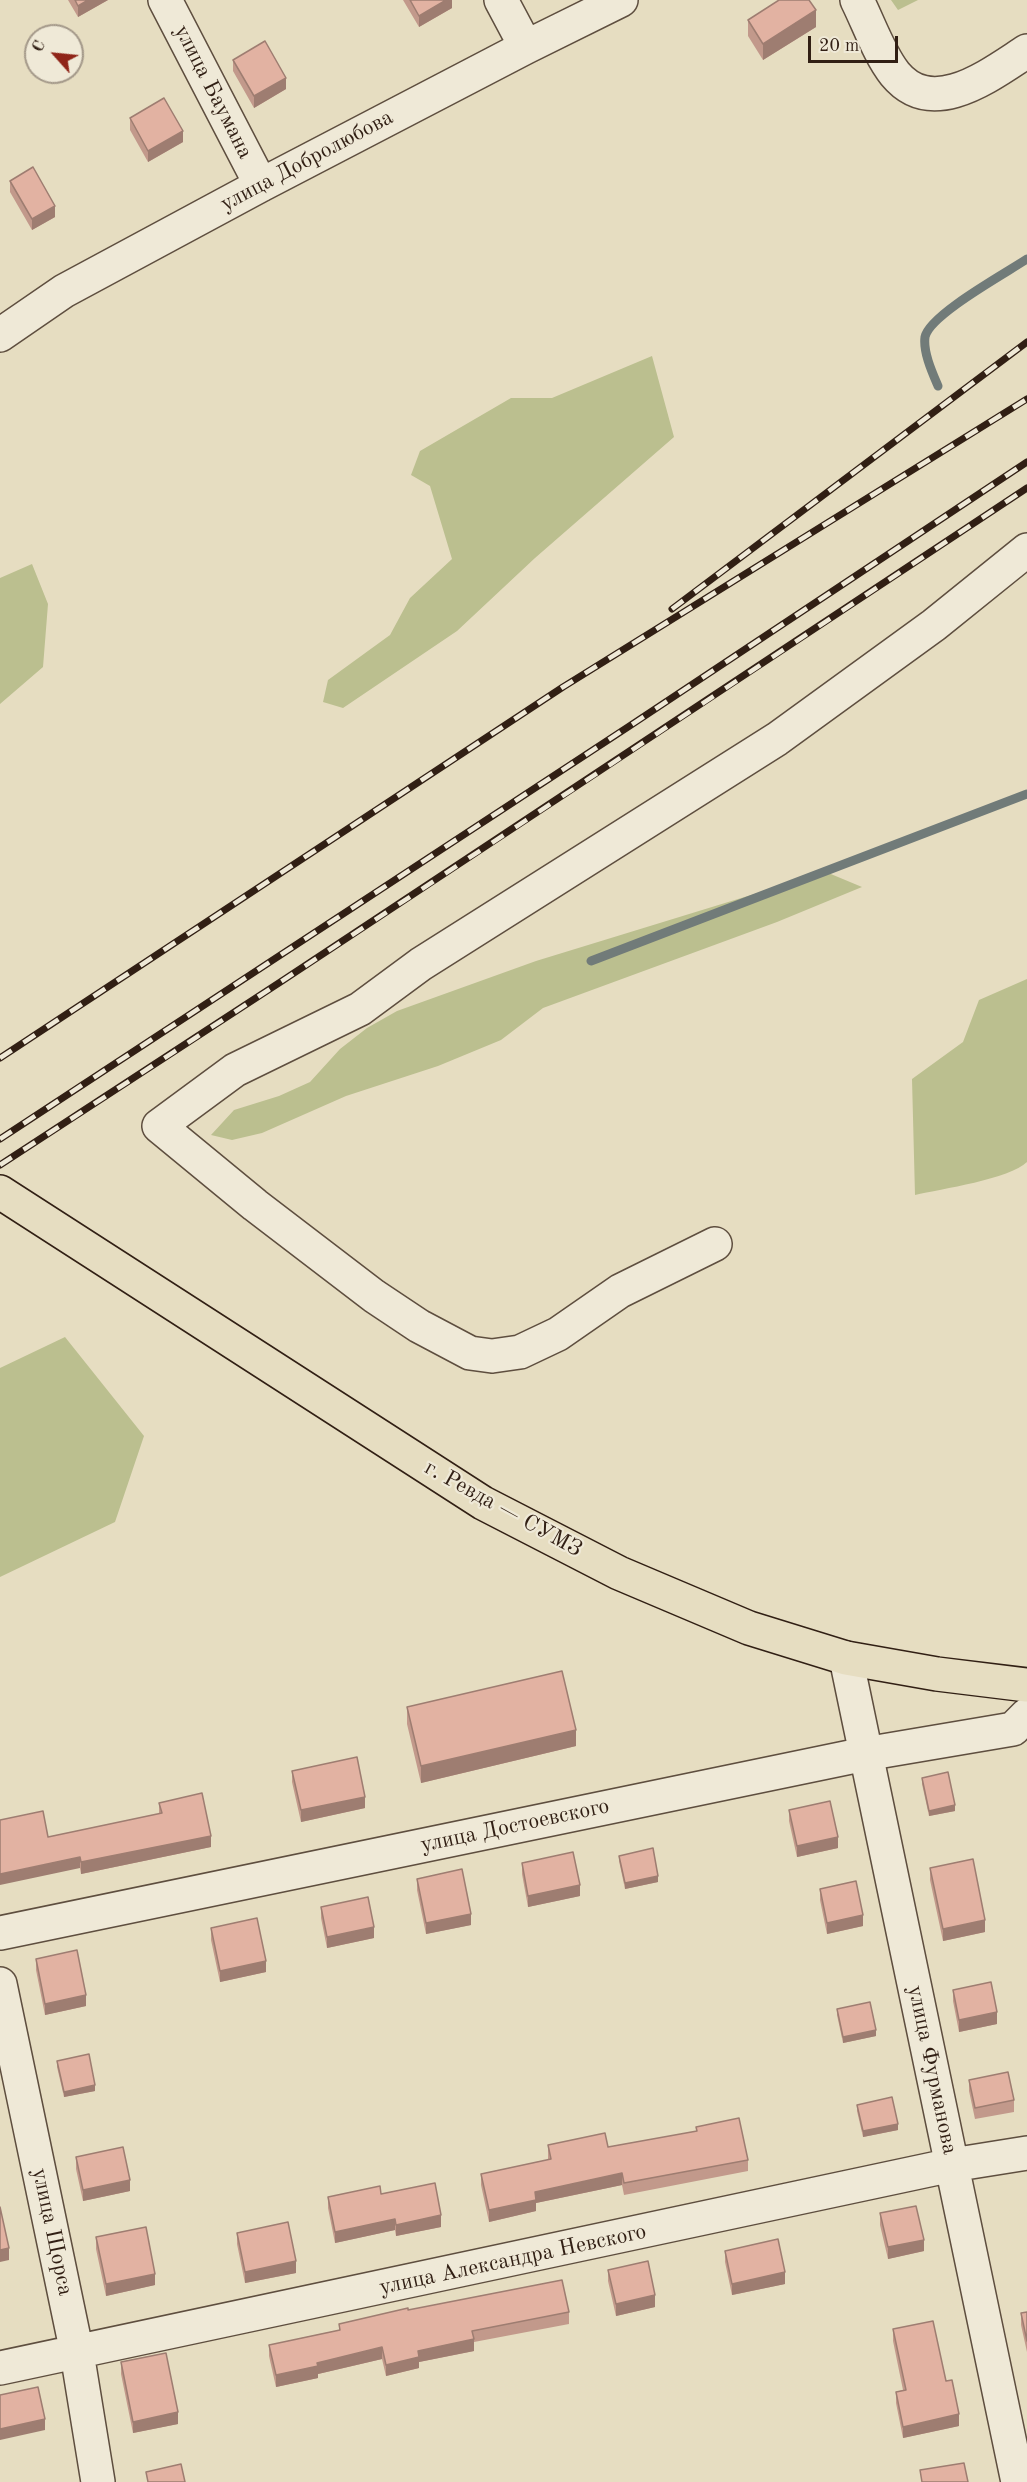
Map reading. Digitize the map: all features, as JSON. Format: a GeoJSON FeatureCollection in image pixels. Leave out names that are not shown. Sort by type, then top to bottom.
{"type":"FeatureCollection","features":[{"type":"Feature","properties":{"kind":"main road","name":"г. Ревда — СУМЗ"},"geometry":{"type":"LineString","coordinates":[[0,1192],[483,1503],[619,1573],[749,1628],[846,1658],[937,1674],[1027,1685]]}},
{"type":"Feature","properties":{"kind":"street","name":"улица Баумана"},"geometry":{"type":"LineString","coordinates":[[165,0],[261,185]]}},
{"type":"Feature","properties":{"kind":"street"},"geometry":{"type":"LineString","coordinates":[[501,0],[526,47]]}},
{"type":"Feature","properties":{"kind":"street","name":"улица Добролюбова"},"geometry":{"type":"LineString","coordinates":[[0,334],[64,291],[261,185],[621,0]]}},
{"type":"Feature","properties":{"kind":"street"},"geometry":{"type":"LineString","coordinates":[[857,0],[894,73],[904,84],[916,90],[941,94],[962,90],[1027,51]]}},
{"type":"Feature","properties":{"kind":"street"},"geometry":{"type":"LineString","coordinates":[[716,1244],[620,1291],[558,1334],[520,1352],[492,1356],[470,1353],[419,1326],[374,1296],[255,1205],[159,1126],[235,1070],[360,1009],[420,964],[777,739],[934,626],[1027,550]]}},
{"type":"Feature","properties":{"kind":"street","name":"улица Фурманова"},"geometry":{"type":"LineString","coordinates":[[846,1658],[1018,2482]]}},
{"type":"Feature","properties":{"kind":"street","name":"улица Достоевского"},"geometry":{"type":"LineString","coordinates":[[0,1933],[865,1754],[1013,1729],[1027,1715]]}},
{"type":"Feature","properties":{"kind":"street","name":"улица Щорса"},"geometry":{"type":"LineString","coordinates":[[0,1984],[77,2353],[98,2482]]}},
{"type":"Feature","properties":{"kind":"street","name":"улица Александра Невского"},"geometry":{"type":"LineString","coordinates":[[0,2368],[952,2166],[1027,2153]]}},
{"type":"Feature","properties":{"kind":"green space"},"geometry":{"type":"Polygon","coordinates":[[[891,0],[918,0],[898,10],[891,0]]]}},
{"type":"Feature","properties":{"kind":"green space"},"geometry":{"type":"Polygon","coordinates":[[[652,356],[674,437],[535,558],[457,631],[343,708],[323,702],[328,680],[390,635],[410,598],[452,559],[430,486],[411,475],[420,451],[511,398],[552,398],[652,356]]]}},
{"type":"Feature","properties":{"kind":"green space"},"geometry":{"type":"Polygon","coordinates":[[[32,564],[48,604],[43,667],[0,704],[0,578],[32,564]]]}},
{"type":"Feature","properties":{"kind":"green space"},"geometry":{"type":"Polygon","coordinates":[[[826,872],[862,887],[777,922],[543,1008],[501,1040],[438,1066],[346,1096],[262,1133],[232,1140],[211,1135],[234,1110],[279,1096],[310,1082],[340,1049],[367,1028],[397,1011],[536,961],[826,872]]]}},
{"type":"Feature","properties":{"kind":"green space"},"geometry":{"type":"Polygon","coordinates":[[[1027,979],[1027,1162],[1018,1168],[991,1178],[915,1195],[912,1079],[963,1042],[979,1000],[1027,979]]]}},
{"type":"Feature","properties":{"kind":"green space"},"geometry":{"type":"Polygon","coordinates":[[[65,1337],[144,1436],[115,1522],[0,1577],[0,1368],[65,1337]]]}},
{"type":"Feature","properties":{"kind":"building"},"geometry":{"type":"Polygon","coordinates":[[[75,0],[88,0],[78,6],[75,0]]]}},
{"type":"Feature","properties":{"kind":"building"},"geometry":{"type":"Polygon","coordinates":[[[410,0],[446,0],[419,16],[410,0]]]}},
{"type":"Feature","properties":{"kind":"building"},"geometry":{"type":"Polygon","coordinates":[[[779,0],[809,0],[816,10],[763,44],[748,20],[779,0]]]}},
{"type":"Feature","properties":{"kind":"building"},"geometry":{"type":"Polygon","coordinates":[[[265,41],[286,78],[254,96],[233,60],[265,41]]]}},
{"type":"Feature","properties":{"kind":"building"},"geometry":{"type":"Polygon","coordinates":[[[164,98],[183,131],[148,151],[130,118],[164,98]]]}},
{"type":"Feature","properties":{"kind":"building"},"geometry":{"type":"Polygon","coordinates":[[[33,167],[55,206],[32,219],[10,181],[33,167]]]}},
{"type":"Feature","properties":{"kind":"building"},"geometry":{"type":"Polygon","coordinates":[[[562,1671],[576,1730],[421,1766],[407,1707],[562,1671]]]}},
{"type":"Feature","properties":{"kind":"building"},"geometry":{"type":"Polygon","coordinates":[[[357,1757],[365,1797],[301,1810],[292,1771],[357,1757]]]}},
{"type":"Feature","properties":{"kind":"building"},"geometry":{"type":"Polygon","coordinates":[[[948,1772],[955,1805],[929,1811],[922,1778],[948,1772]]]}},
{"type":"Feature","properties":{"kind":"building"},"geometry":{"type":"Polygon","coordinates":[[[202,1793],[211,1836],[81,1862],[80,1857],[0,1874],[0,1820],[43,1811],[48,1837],[162,1813],[159,1803],[202,1793]]]}},
{"type":"Feature","properties":{"kind":"building"},"geometry":{"type":"Polygon","coordinates":[[[830,1801],[838,1837],[797,1846],[789,1810],[830,1801]]]}},
{"type":"Feature","properties":{"kind":"building"},"geometry":{"type":"Polygon","coordinates":[[[653,1848],[658,1876],[625,1883],[619,1856],[653,1848]]]}},
{"type":"Feature","properties":{"kind":"building"},"geometry":{"type":"Polygon","coordinates":[[[573,1852],[580,1885],[528,1896],[522,1863],[573,1852]]]}},
{"type":"Feature","properties":{"kind":"building"},"geometry":{"type":"Polygon","coordinates":[[[973,1859],[985,1920],[943,1929],[930,1868],[973,1859]]]}},
{"type":"Feature","properties":{"kind":"building"},"geometry":{"type":"Polygon","coordinates":[[[462,1869],[471,1914],[426,1923],[417,1879],[462,1869]]]}},
{"type":"Feature","properties":{"kind":"building"},"geometry":{"type":"Polygon","coordinates":[[[856,1881],[863,1915],[827,1923],[820,1889],[856,1881]]]}},
{"type":"Feature","properties":{"kind":"building"},"geometry":{"type":"Polygon","coordinates":[[[368,1897],[374,1927],[327,1937],[321,1907],[368,1897]]]}},
{"type":"Feature","properties":{"kind":"building"},"geometry":{"type":"Polygon","coordinates":[[[257,1918],[266,1961],[220,1971],[211,1928],[257,1918]]]}},
{"type":"Feature","properties":{"kind":"building"},"geometry":{"type":"Polygon","coordinates":[[[77,1950],[86,1995],[45,2004],[36,1959],[77,1950]]]}},
{"type":"Feature","properties":{"kind":"building"},"geometry":{"type":"Polygon","coordinates":[[[991,1982],[997,2012],[959,2020],[953,1990],[991,1982]]]}},
{"type":"Feature","properties":{"kind":"building"},"geometry":{"type":"Polygon","coordinates":[[[870,2002],[876,2030],[843,2037],[837,2009],[870,2002]]]}},
{"type":"Feature","properties":{"kind":"building"},"geometry":{"type":"Polygon","coordinates":[[[89,2054],[95,2085],[64,2092],[57,2061],[89,2054]]]}},
{"type":"Feature","properties":{"kind":"building"},"geometry":{"type":"Polygon","coordinates":[[[1008,2072],[1014,2100],[975,2108],[969,2080],[1008,2072]]]}},
{"type":"Feature","properties":{"kind":"building"},"geometry":{"type":"Polygon","coordinates":[[[892,2097],[898,2124],[863,2131],[857,2105],[892,2097]]]}},
{"type":"Feature","properties":{"kind":"building"},"geometry":{"type":"Polygon","coordinates":[[[739,2118],[748,2160],[624,2183],[622,2173],[535,2192],[536,2200],[489,2210],[481,2174],[551,2159],[548,2145],[605,2133],[608,2147],[697,2131],[696,2127],[739,2118]]]}},
{"type":"Feature","properties":{"kind":"building"},"geometry":{"type":"Polygon","coordinates":[[[123,2147],[130,2180],[83,2190],[76,2157],[123,2147]]]}},
{"type":"Feature","properties":{"kind":"building"},"geometry":{"type":"Polygon","coordinates":[[[435,2183],[441,2215],[396,2225],[395,2219],[335,2232],[328,2197],[380,2186],[381,2194],[435,2183]]]}},
{"type":"Feature","properties":{"kind":"building"},"geometry":{"type":"Polygon","coordinates":[[[916,2206],[924,2240],[888,2247],[880,2213],[916,2206]]]}},
{"type":"Feature","properties":{"kind":"building"},"geometry":{"type":"Polygon","coordinates":[[[0,2207],[9,2248],[0,2250],[0,2207]]]}},
{"type":"Feature","properties":{"kind":"building"},"geometry":{"type":"Polygon","coordinates":[[[288,2222],[296,2261],[245,2272],[237,2233],[288,2222]]]}},
{"type":"Feature","properties":{"kind":"building"},"geometry":{"type":"Polygon","coordinates":[[[146,2227],[155,2274],[106,2284],[96,2237],[146,2227]]]}},
{"type":"Feature","properties":{"kind":"building"},"geometry":{"type":"Polygon","coordinates":[[[778,2239],[785,2272],[732,2284],[725,2251],[778,2239]]]}},
{"type":"Feature","properties":{"kind":"building"},"geometry":{"type":"Polygon","coordinates":[[[648,2261],[655,2295],[616,2304],[608,2270],[648,2261]]]}},
{"type":"Feature","properties":{"kind":"building"},"geometry":{"type":"Polygon","coordinates":[[[562,2280],[569,2312],[472,2331],[474,2339],[418,2351],[419,2357],[386,2365],[382,2347],[317,2363],[318,2366],[276,2375],[269,2345],[340,2330],[339,2324],[408,2308],[408,2310],[562,2280]]]}},
{"type":"Feature","properties":{"kind":"building"},"geometry":{"type":"Polygon","coordinates":[[[1027,2312],[1027,2341],[1021,2313],[1027,2312]]]}},
{"type":"Feature","properties":{"kind":"building"},"geometry":{"type":"Polygon","coordinates":[[[933,2321],[946,2381],[952,2380],[959,2414],[903,2427],[896,2392],[906,2390],[893,2329],[933,2321]]]}},
{"type":"Feature","properties":{"kind":"building"},"geometry":{"type":"Polygon","coordinates":[[[166,2353],[178,2412],[133,2422],[121,2362],[166,2353]]]}},
{"type":"Feature","properties":{"kind":"building"},"geometry":{"type":"Polygon","coordinates":[[[38,2387],[45,2419],[0,2429],[0,2395],[38,2387]]]}},
{"type":"Feature","properties":{"kind":"building"},"geometry":{"type":"Polygon","coordinates":[[[964,2463],[968,2482],[922,2482],[920,2470],[964,2463]]]}},
{"type":"Feature","properties":{"kind":"building"},"geometry":{"type":"Polygon","coordinates":[[[181,2464],[185,2482],[148,2482],[146,2472],[181,2464]]]}},
{"type":"Feature","properties":{"kind":"waterway"},"geometry":{"type":"LineString","coordinates":[[938,386],[925,349],[925,337],[930,328],[953,306],[1027,259]]}},
{"type":"Feature","properties":{"kind":"waterway"},"geometry":{"type":"LineString","coordinates":[[591,961],[1027,794]]}},
{"type":"Feature","properties":{"kind":"railway"},"geometry":{"type":"LineString","coordinates":[[672,609],[1027,342]]}},
{"type":"Feature","properties":{"kind":"railway"},"geometry":{"type":"LineString","coordinates":[[0,1058],[563,687],[1027,399]]}},
{"type":"Feature","properties":{"kind":"railway"},"geometry":{"type":"LineString","coordinates":[[0,1139],[1027,462]]}},
{"type":"Feature","properties":{"kind":"railway"},"geometry":{"type":"LineString","coordinates":[[0,1165],[386,913],[1027,488]]}}]}
